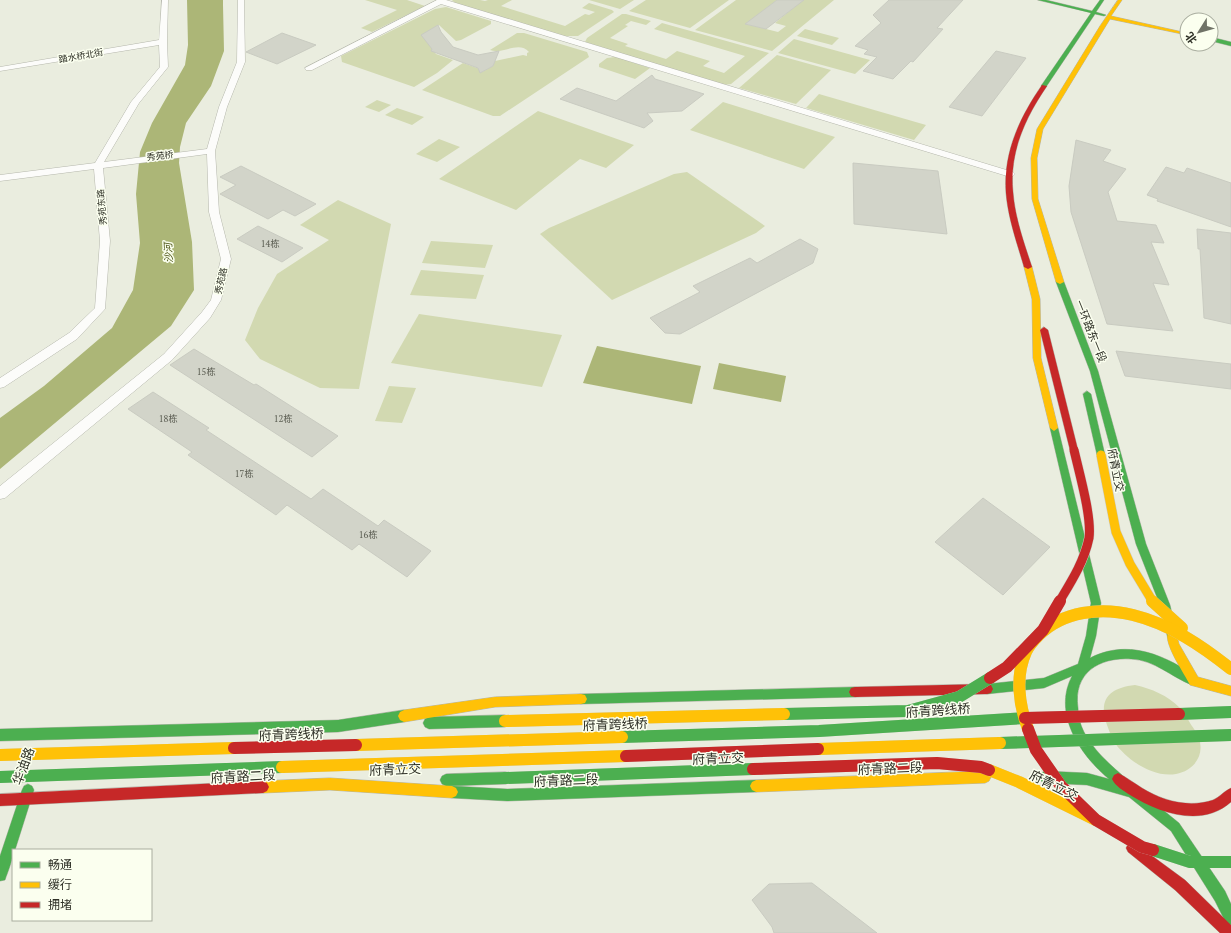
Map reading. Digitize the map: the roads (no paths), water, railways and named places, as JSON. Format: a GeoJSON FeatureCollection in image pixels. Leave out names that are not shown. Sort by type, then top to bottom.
{"type":"FeatureCollection","features":[{"type":"Feature","properties":{"kind":"main road"},"geometry":{"type":"LineString","coordinates":[[1040,0],[1095,10]]}},
{"type":"Feature","properties":{"kind":"main road"},"geometry":{"type":"LineString","coordinates":[[1057,0],[1179,32]]}},
{"type":"Feature","properties":{"kind":"main road"},"geometry":{"type":"LineString","coordinates":[[0,735],[908,711],[959,698],[1007,667],[1043,630],[1080,567],[1090,537],[1087,509],[1074,450],[1011,204],[1010,174],[1013,150],[1027,111],[1102,0]]}},
{"type":"Feature","properties":{"kind":"main road","name":"一环路东一段"},"geometry":{"type":"LineString","coordinates":[[1120,0],[1097,34],[1040,129],[1034,158],[1035,199],[1063,293],[1094,371],[1141,544],[1165,605],[1174,645],[1194,681]]}},
{"type":"Feature","properties":{"kind":"main road"},"geometry":{"type":"LineString","coordinates":[[1110,15],[1179,28]]}},
{"type":"Feature","properties":{"kind":"main road"},"geometry":{"type":"LineString","coordinates":[[1082,30],[1097,34]]}},
{"type":"Feature","properties":{"kind":"main road"},"geometry":{"type":"LineString","coordinates":[[1219,38],[1231,40]]}},
{"type":"Feature","properties":{"kind":"main road"},"geometry":{"type":"LineString","coordinates":[[1219,41],[1231,44]]}},
{"type":"Feature","properties":{"kind":"main road"},"geometry":{"type":"LineString","coordinates":[[1063,293],[1078,355]]}},
{"type":"Feature","properties":{"kind":"main road"},"geometry":{"type":"LineString","coordinates":[[1036,299],[1036,358],[1096,603],[1091,636],[1082,667],[1073,683],[1070,703],[1076,726],[1088,750],[1108,773],[1175,827],[1220,896],[1231,918]]}},
{"type":"Feature","properties":{"kind":"main road","name":"府青立交"},"geometry":{"type":"LineString","coordinates":[[1085,386],[1101,455],[1116,532],[1130,564],[1152,601],[1231,669]]}},
{"type":"Feature","properties":{"kind":"main road","name":"府青立交"},"geometry":{"type":"LineString","coordinates":[[1230,933],[1180,885],[1096,820],[1062,786],[1036,750],[1022,713],[1018,680],[1026,651],[1043,630],[1067,616],[1097,611],[1132,615],[1168,627],[1231,661]]}},
{"type":"Feature","properties":{"kind":"main road"},"geometry":{"type":"LineString","coordinates":[[338,726],[495,702],[665,696],[999,689],[1044,683],[1082,667],[1098,657],[1120,653],[1144,656],[1170,666],[1194,681],[1213,699],[1231,724]]}},
{"type":"Feature","properties":{"kind":"main road"},"geometry":{"type":"LineString","coordinates":[[1194,681],[1231,690]]}},
{"type":"Feature","properties":{"kind":"main road","name":"府青跨线桥"},"geometry":{"type":"LineString","coordinates":[[0,755],[811,732],[1003,719],[1231,712]]}},
{"type":"Feature","properties":{"kind":"main road","name":"华油路"},"geometry":{"type":"LineString","coordinates":[[0,875],[48,734]]}},
{"type":"Feature","properties":{"kind":"main road"},"geometry":{"type":"LineString","coordinates":[[0,778],[1231,735]]}},
{"type":"Feature","properties":{"kind":"main road","name":"府青立交"},"geometry":{"type":"LineString","coordinates":[[437,780],[937,763],[981,767],[1019,782],[1096,820],[1142,848],[1190,862],[1231,862]]}},
{"type":"Feature","properties":{"kind":"main road","name":"府青路二段"},"geometry":{"type":"LineString","coordinates":[[0,800],[330,784],[507,795],[1033,776],[1087,779],[1132,792]]}},
{"type":"Feature","properties":{"kind":"main road","name":"府青立交"},"geometry":{"type":"LineString","coordinates":[[330,784],[422,781]]}},
{"type":"Feature","properties":{"kind":"main road"},"geometry":{"type":"LineString","coordinates":[[1132,792],[1161,805],[1190,810],[1214,806],[1231,794]]}},
{"type":"Feature","properties":{"kind":"street"},"geometry":{"type":"LineString","coordinates":[[98,165],[135,102],[164,67],[163,42],[165,0]]}},
{"type":"Feature","properties":{"kind":"street","name":"秀苑路"},"geometry":{"type":"LineString","coordinates":[[0,494],[168,357],[206,316],[216,300],[226,259],[214,212],[210,151],[223,106],[241,62],[241,0]]}},
{"type":"Feature","properties":{"kind":"street"},"geometry":{"type":"LineString","coordinates":[[309,68],[442,1],[1010,174]]}},
{"type":"Feature","properties":{"kind":"street","name":"踏水桥北街"},"geometry":{"type":"LineString","coordinates":[[0,70],[163,42]]}},
{"type":"Feature","properties":{"kind":"street","name":"秀苑桥"},"geometry":{"type":"LineString","coordinates":[[0,178],[42,174],[133,160],[210,151]]}},
{"type":"Feature","properties":{"kind":"street","name":"秀苑东路"},"geometry":{"type":"LineString","coordinates":[[0,384],[73,336],[100,309],[105,241],[98,165]]}},
{"type":"Feature","properties":{"kind":"water","name":"沙河"},"geometry":{"type":"Polygon","coordinates":[[[187,0],[223,0],[224,51],[211,86],[186,123],[180,147],[179,163],[192,242],[194,290],[171,326],[0,469],[0,418],[44,386],[112,328],[133,290],[140,243],[136,194],[140,152],[152,123],[185,65],[188,45],[187,0]]]}},
{"type":"Feature","properties":{"kind":"water"},"geometry":{"type":"Polygon","coordinates":[[[597,346],[701,366],[692,404],[583,383],[597,346]]]}},
{"type":"Feature","properties":{"kind":"water"},"geometry":{"type":"Polygon","coordinates":[[[719,363],[786,376],[781,402],[713,389],[719,363]]]}}]}
